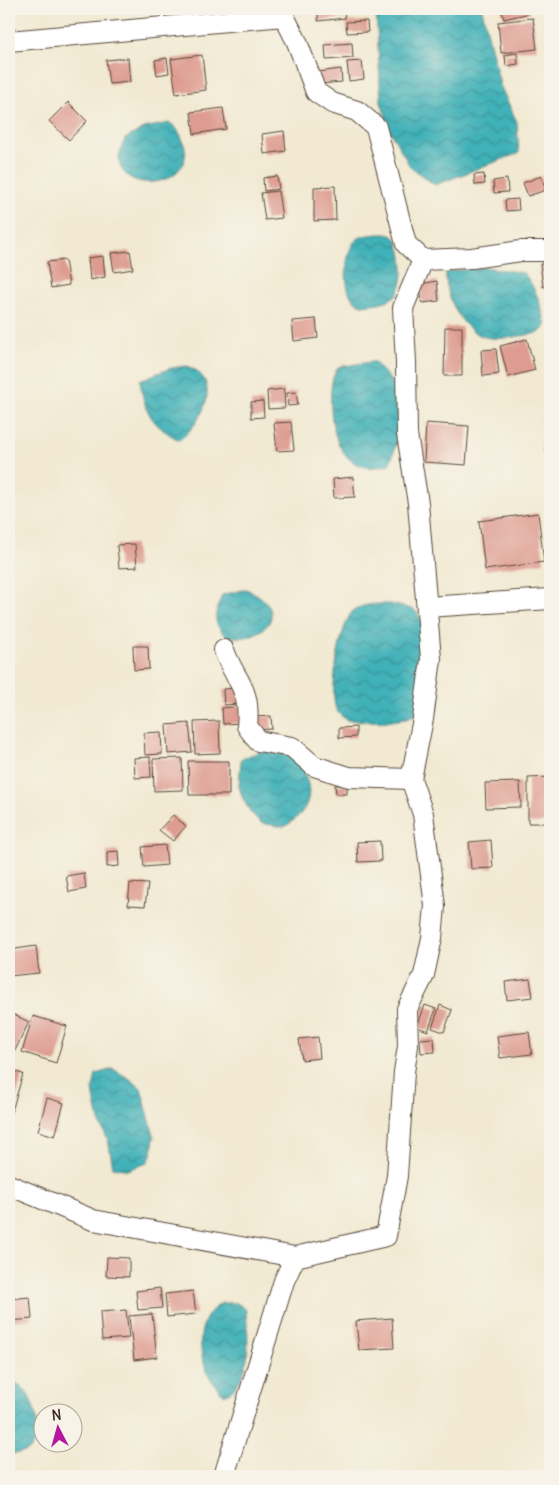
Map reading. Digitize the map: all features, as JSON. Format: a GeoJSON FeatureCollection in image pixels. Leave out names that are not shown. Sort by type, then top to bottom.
{"type":"FeatureCollection","features":[{"type":"Feature","properties":{"kind":"street"},"geometry":{"type":"LineString","coordinates":[[9,41],[280,12],[297,42],[316,92],[332,103],[357,112],[376,127],[406,244],[423,260],[472,258],[522,251],[550,250]]}},
{"type":"Feature","properties":{"kind":"street"},"geometry":{"type":"LineString","coordinates":[[9,1185],[92,1220],[295,1257],[386,1236],[397,1176],[404,1072],[408,1046],[407,1009],[424,975],[432,938],[435,906],[423,814],[411,778],[424,719],[431,659],[418,503],[407,434],[403,308],[423,260]]}},
{"type":"Feature","properties":{"kind":"street"},"geometry":{"type":"LineString","coordinates":[[427,608],[550,599]]}},
{"type":"Feature","properties":{"kind":"street"},"geometry":{"type":"LineString","coordinates":[[224,650],[243,686],[249,708],[247,726],[258,740],[292,747],[314,766],[349,777],[411,778]]}},
{"type":"Feature","properties":{"kind":"street"},"geometry":{"type":"LineString","coordinates":[[224,1476],[284,1281],[295,1257]]}},
{"type":"Feature","properties":{"kind":"water"},"geometry":{"type":"Polygon","coordinates":[[[376,9],[482,9],[500,85],[517,122],[519,153],[435,185],[411,168],[391,133],[381,102],[376,9]]]}},
{"type":"Feature","properties":{"kind":"water"},"geometry":{"type":"Polygon","coordinates":[[[170,123],[178,131],[183,141],[185,156],[180,168],[171,177],[158,181],[145,182],[132,179],[123,171],[119,158],[125,139],[144,128],[170,123]]]}},
{"type":"Feature","properties":{"kind":"water"},"geometry":{"type":"Polygon","coordinates":[[[378,234],[388,234],[396,239],[399,244],[403,276],[399,291],[395,296],[379,303],[361,305],[349,293],[346,278],[347,261],[352,246],[357,239],[378,234]]]}},
{"type":"Feature","properties":{"kind":"water"},"geometry":{"type":"Polygon","coordinates":[[[484,267],[524,273],[535,292],[546,326],[539,333],[504,338],[485,337],[476,333],[462,320],[451,301],[446,281],[446,272],[484,267]]]}},
{"type":"Feature","properties":{"kind":"water"},"geometry":{"type":"Polygon","coordinates":[[[375,362],[393,384],[396,391],[398,408],[396,439],[392,458],[389,464],[375,467],[363,466],[353,462],[345,455],[335,434],[331,404],[332,382],[338,367],[375,362]]]}},
{"type":"Feature","properties":{"kind":"water"},"geometry":{"type":"Polygon","coordinates":[[[187,366],[199,373],[205,382],[207,391],[203,410],[198,419],[186,435],[179,440],[162,429],[150,416],[140,380],[171,368],[187,366]]]}},
{"type":"Feature","properties":{"kind":"water"},"geometry":{"type":"Polygon","coordinates":[[[246,589],[264,600],[271,614],[270,621],[258,633],[246,637],[226,636],[216,621],[216,612],[222,595],[246,589]]]}},
{"type":"Feature","properties":{"kind":"water"},"geometry":{"type":"Polygon","coordinates":[[[371,604],[391,604],[414,610],[420,617],[423,628],[423,658],[416,714],[391,721],[347,720],[336,709],[334,689],[337,658],[348,618],[357,608],[371,604]]]}},
{"type":"Feature","properties":{"kind":"water"},"geometry":{"type":"Polygon","coordinates":[[[261,751],[295,756],[306,777],[309,795],[307,804],[294,820],[284,827],[261,823],[251,813],[242,797],[239,786],[241,759],[261,751]]]}},
{"type":"Feature","properties":{"kind":"water"},"geometry":{"type":"Polygon","coordinates":[[[113,1069],[141,1088],[154,1136],[152,1153],[147,1163],[128,1170],[113,1167],[108,1140],[99,1121],[94,1097],[93,1088],[96,1074],[113,1069]]]}},
{"type":"Feature","properties":{"kind":"water"},"geometry":{"type":"Polygon","coordinates":[[[222,1303],[237,1303],[246,1310],[248,1333],[247,1357],[241,1379],[225,1395],[209,1375],[201,1348],[204,1322],[211,1311],[222,1303]]]}},
{"type":"Feature","properties":{"kind":"water"},"geometry":{"type":"Polygon","coordinates":[[[9,1381],[25,1390],[32,1404],[32,1446],[29,1450],[21,1453],[9,1454],[9,1381]]]}},
{"type":"Feature","properties":{"kind":"building"},"geometry":{"type":"Polygon","coordinates":[[[318,9],[344,9],[345,18],[318,21],[318,9]]]}},
{"type":"Feature","properties":{"kind":"building"},"geometry":{"type":"Polygon","coordinates":[[[501,9],[529,9],[530,13],[504,19],[501,9]]]}},
{"type":"Feature","properties":{"kind":"building"},"geometry":{"type":"Polygon","coordinates":[[[533,18],[537,49],[501,53],[498,22],[533,18]]]}},
{"type":"Feature","properties":{"kind":"building"},"geometry":{"type":"Polygon","coordinates":[[[367,21],[368,32],[347,33],[346,22],[367,21]]]}},
{"type":"Feature","properties":{"kind":"building"},"geometry":{"type":"Polygon","coordinates":[[[352,43],[353,58],[326,60],[325,45],[352,43]]]}},
{"type":"Feature","properties":{"kind":"building"},"geometry":{"type":"Polygon","coordinates":[[[517,53],[518,64],[506,66],[505,55],[517,53]]]}},
{"type":"Feature","properties":{"kind":"building"},"geometry":{"type":"Polygon","coordinates":[[[202,55],[206,90],[176,94],[171,59],[202,55]]]}},
{"type":"Feature","properties":{"kind":"building"},"geometry":{"type":"Polygon","coordinates":[[[128,58],[130,82],[109,84],[106,60],[128,58]]]}},
{"type":"Feature","properties":{"kind":"building"},"geometry":{"type":"Polygon","coordinates":[[[167,58],[169,73],[157,75],[155,60],[167,58]]]}},
{"type":"Feature","properties":{"kind":"building"},"geometry":{"type":"Polygon","coordinates":[[[362,61],[364,79],[349,81],[347,62],[362,61]]]}},
{"type":"Feature","properties":{"kind":"building"},"geometry":{"type":"Polygon","coordinates":[[[341,69],[342,82],[319,84],[318,72],[341,69]]]}},
{"type":"Feature","properties":{"kind":"building"},"geometry":{"type":"Polygon","coordinates":[[[68,102],[87,121],[69,140],[49,121],[68,102]]]}},
{"type":"Feature","properties":{"kind":"building"},"geometry":{"type":"Polygon","coordinates":[[[223,108],[226,129],[194,134],[191,112],[223,108]]]}},
{"type":"Feature","properties":{"kind":"building"},"geometry":{"type":"Polygon","coordinates":[[[284,131],[286,151],[264,154],[262,134],[284,131]]]}},
{"type":"Feature","properties":{"kind":"building"},"geometry":{"type":"Polygon","coordinates":[[[484,174],[485,184],[475,185],[474,175],[484,174]]]}},
{"type":"Feature","properties":{"kind":"building"},"geometry":{"type":"Polygon","coordinates":[[[277,176],[279,189],[264,191],[263,178],[277,176]]]}},
{"type":"Feature","properties":{"kind":"building"},"geometry":{"type":"Polygon","coordinates":[[[541,176],[546,190],[528,196],[523,183],[541,176]]]}},
{"type":"Feature","properties":{"kind":"building"},"geometry":{"type":"Polygon","coordinates":[[[507,179],[508,192],[494,193],[493,181],[507,179]]]}},
{"type":"Feature","properties":{"kind":"building"},"geometry":{"type":"Polygon","coordinates":[[[335,186],[336,220],[314,221],[314,187],[335,186]]]}},
{"type":"Feature","properties":{"kind":"building"},"geometry":{"type":"Polygon","coordinates":[[[278,191],[282,218],[265,220],[261,193],[278,191]]]}},
{"type":"Feature","properties":{"kind":"building"},"geometry":{"type":"Polygon","coordinates":[[[518,199],[519,210],[506,211],[505,200],[518,199]]]}},
{"type":"Feature","properties":{"kind":"building"},"geometry":{"type":"Polygon","coordinates":[[[130,251],[133,269],[114,272],[111,253],[130,251]]]}},
{"type":"Feature","properties":{"kind":"building"},"geometry":{"type":"Polygon","coordinates":[[[103,256],[105,277],[90,280],[88,258],[103,256]]]}},
{"type":"Feature","properties":{"kind":"building"},"geometry":{"type":"Polygon","coordinates":[[[65,260],[69,285],[51,288],[47,262],[65,260]]]}},
{"type":"Feature","properties":{"kind":"building"},"geometry":{"type":"Polygon","coordinates":[[[550,263],[550,286],[543,287],[540,264],[550,263]]]}},
{"type":"Feature","properties":{"kind":"building"},"geometry":{"type":"Polygon","coordinates":[[[437,281],[439,301],[422,303],[420,284],[437,281]]]}},
{"type":"Feature","properties":{"kind":"building"},"geometry":{"type":"Polygon","coordinates":[[[316,319],[318,338],[294,341],[292,321],[316,319]]]}},
{"type":"Feature","properties":{"kind":"building"},"geometry":{"type":"Polygon","coordinates":[[[445,327],[462,327],[462,376],[444,376],[445,327]]]}},
{"type":"Feature","properties":{"kind":"building"},"geometry":{"type":"Polygon","coordinates":[[[527,339],[535,370],[508,377],[500,346],[527,339]]]}},
{"type":"Feature","properties":{"kind":"building"},"geometry":{"type":"Polygon","coordinates":[[[496,349],[499,374],[483,376],[481,350],[496,349]]]}},
{"type":"Feature","properties":{"kind":"building"},"geometry":{"type":"Polygon","coordinates":[[[284,389],[285,408],[268,409],[267,391],[284,389]]]}},
{"type":"Feature","properties":{"kind":"building"},"geometry":{"type":"Polygon","coordinates":[[[296,392],[298,405],[288,406],[287,393],[296,392]]]}},
{"type":"Feature","properties":{"kind":"building"},"geometry":{"type":"Polygon","coordinates":[[[263,401],[264,417],[251,418],[251,402],[263,401]]]}},
{"type":"Feature","properties":{"kind":"building"},"geometry":{"type":"Polygon","coordinates":[[[291,422],[294,450],[277,451],[274,423],[291,422]]]}},
{"type":"Feature","properties":{"kind":"building"},"geometry":{"type":"Polygon","coordinates":[[[426,423],[469,426],[466,465],[424,462],[426,423]]]}},
{"type":"Feature","properties":{"kind":"building"},"geometry":{"type":"Polygon","coordinates":[[[544,432],[550,432],[550,452],[546,452],[544,432]]]}},
{"type":"Feature","properties":{"kind":"building"},"geometry":{"type":"Polygon","coordinates":[[[353,477],[355,497],[334,498],[333,479],[353,477]]]}},
{"type":"Feature","properties":{"kind":"building"},"geometry":{"type":"Polygon","coordinates":[[[538,513],[544,562],[485,570],[479,521],[538,513]]]}},
{"type":"Feature","properties":{"kind":"building"},"geometry":{"type":"Polygon","coordinates":[[[135,544],[137,567],[119,568],[117,545],[135,544]]]}},
{"type":"Feature","properties":{"kind":"building"},"geometry":{"type":"Polygon","coordinates":[[[133,646],[148,646],[149,669],[134,670],[133,646]]]}},
{"type":"Feature","properties":{"kind":"building"},"geometry":{"type":"Polygon","coordinates":[[[239,688],[240,704],[224,705],[223,689],[239,688]]]}},
{"type":"Feature","properties":{"kind":"building"},"geometry":{"type":"Polygon","coordinates":[[[241,706],[243,723],[223,724],[222,708],[241,706]]]}},
{"type":"Feature","properties":{"kind":"building"},"geometry":{"type":"Polygon","coordinates":[[[271,716],[272,729],[254,730],[254,717],[271,716]]]}},
{"type":"Feature","properties":{"kind":"building"},"geometry":{"type":"Polygon","coordinates":[[[219,721],[220,753],[195,754],[194,722],[219,721]]]}},
{"type":"Feature","properties":{"kind":"building"},"geometry":{"type":"Polygon","coordinates":[[[189,723],[192,752],[168,754],[166,725],[189,723]]]}},
{"type":"Feature","properties":{"kind":"building"},"geometry":{"type":"Polygon","coordinates":[[[356,727],[356,737],[339,738],[339,728],[356,727]]]}},
{"type":"Feature","properties":{"kind":"building"},"geometry":{"type":"Polygon","coordinates":[[[161,732],[162,754],[145,755],[144,733],[161,732]]]}},
{"type":"Feature","properties":{"kind":"building"},"geometry":{"type":"Polygon","coordinates":[[[150,757],[151,777],[135,778],[134,758],[150,757]]]}},
{"type":"Feature","properties":{"kind":"building"},"geometry":{"type":"Polygon","coordinates":[[[182,758],[183,790],[154,791],[153,759],[182,758]]]}},
{"type":"Feature","properties":{"kind":"building"},"geometry":{"type":"Polygon","coordinates":[[[188,761],[229,761],[229,795],[189,795],[188,761]]]}},
{"type":"Feature","properties":{"kind":"building"},"geometry":{"type":"Polygon","coordinates":[[[550,777],[550,823],[528,823],[528,778],[550,777]]]}},
{"type":"Feature","properties":{"kind":"building"},"geometry":{"type":"Polygon","coordinates":[[[520,782],[521,807],[486,808],[485,783],[520,782]]]}},
{"type":"Feature","properties":{"kind":"building"},"geometry":{"type":"Polygon","coordinates":[[[335,785],[347,785],[347,794],[336,794],[335,785]]]}},
{"type":"Feature","properties":{"kind":"building"},"geometry":{"type":"Polygon","coordinates":[[[173,815],[186,826],[173,841],[159,830],[173,815]]]}},
{"type":"Feature","properties":{"kind":"building"},"geometry":{"type":"Polygon","coordinates":[[[491,840],[493,868],[471,869],[469,842],[491,840]]]}},
{"type":"Feature","properties":{"kind":"building"},"geometry":{"type":"Polygon","coordinates":[[[380,841],[381,861],[358,862],[357,842],[380,841]]]}},
{"type":"Feature","properties":{"kind":"building"},"geometry":{"type":"Polygon","coordinates":[[[165,845],[167,865],[144,867],[142,847],[165,845]]]}},
{"type":"Feature","properties":{"kind":"building"},"geometry":{"type":"Polygon","coordinates":[[[118,851],[119,866],[107,867],[107,852],[118,851]]]}},
{"type":"Feature","properties":{"kind":"building"},"geometry":{"type":"Polygon","coordinates":[[[84,873],[86,889],[69,892],[66,876],[84,873]]]}},
{"type":"Feature","properties":{"kind":"building"},"geometry":{"type":"Polygon","coordinates":[[[130,883],[148,884],[145,906],[128,905],[130,883]]]}},
{"type":"Feature","properties":{"kind":"building"},"geometry":{"type":"Polygon","coordinates":[[[36,946],[39,973],[9,976],[9,950],[36,946]]]}},
{"type":"Feature","properties":{"kind":"building"},"geometry":{"type":"Polygon","coordinates":[[[530,979],[533,997],[507,1000],[505,982],[530,979]]]}},
{"type":"Feature","properties":{"kind":"building"},"geometry":{"type":"Polygon","coordinates":[[[425,1005],[436,1009],[428,1031],[417,1027],[425,1005]]]}},
{"type":"Feature","properties":{"kind":"building"},"geometry":{"type":"Polygon","coordinates":[[[440,1005],[452,1010],[444,1032],[432,1028],[440,1005]]]}},
{"type":"Feature","properties":{"kind":"building"},"geometry":{"type":"Polygon","coordinates":[[[12,1014],[29,1022],[9,1063],[9,1021],[12,1014]]]}},
{"type":"Feature","properties":{"kind":"building"},"geometry":{"type":"Polygon","coordinates":[[[33,1016],[67,1026],[56,1063],[22,1052],[33,1016]]]}},
{"type":"Feature","properties":{"kind":"building"},"geometry":{"type":"Polygon","coordinates":[[[529,1032],[532,1054],[500,1058],[497,1036],[529,1032]]]}},
{"type":"Feature","properties":{"kind":"building"},"geometry":{"type":"Polygon","coordinates":[[[318,1037],[320,1058],[302,1060],[299,1039],[318,1037]]]}},
{"type":"Feature","properties":{"kind":"building"},"geometry":{"type":"Polygon","coordinates":[[[434,1038],[435,1052],[421,1053],[420,1039],[434,1038]]]}},
{"type":"Feature","properties":{"kind":"building"},"geometry":{"type":"Polygon","coordinates":[[[9,1070],[23,1074],[12,1111],[9,1110],[9,1070]]]}},
{"type":"Feature","properties":{"kind":"building"},"geometry":{"type":"Polygon","coordinates":[[[47,1098],[64,1103],[55,1136],[38,1131],[47,1098]]]}},
{"type":"Feature","properties":{"kind":"building"},"geometry":{"type":"Polygon","coordinates":[[[107,1257],[129,1258],[129,1277],[106,1276],[107,1257]]]}},
{"type":"Feature","properties":{"kind":"building"},"geometry":{"type":"Polygon","coordinates":[[[160,1288],[162,1308],[138,1310],[136,1291],[160,1288]]]}},
{"type":"Feature","properties":{"kind":"building"},"geometry":{"type":"Polygon","coordinates":[[[193,1291],[196,1314],[167,1317],[165,1294],[193,1291]]]}},
{"type":"Feature","properties":{"kind":"building"},"geometry":{"type":"Polygon","coordinates":[[[30,1297],[32,1319],[9,1321],[9,1299],[30,1297]]]}},
{"type":"Feature","properties":{"kind":"building"},"geometry":{"type":"Polygon","coordinates":[[[126,1310],[129,1338],[102,1340],[100,1312],[126,1310]]]}},
{"type":"Feature","properties":{"kind":"building"},"geometry":{"type":"Polygon","coordinates":[[[152,1314],[157,1357],[134,1360],[129,1316],[152,1314]]]}},
{"type":"Feature","properties":{"kind":"building"},"geometry":{"type":"Polygon","coordinates":[[[392,1318],[394,1348],[359,1350],[356,1321],[392,1318]]]}}]}
